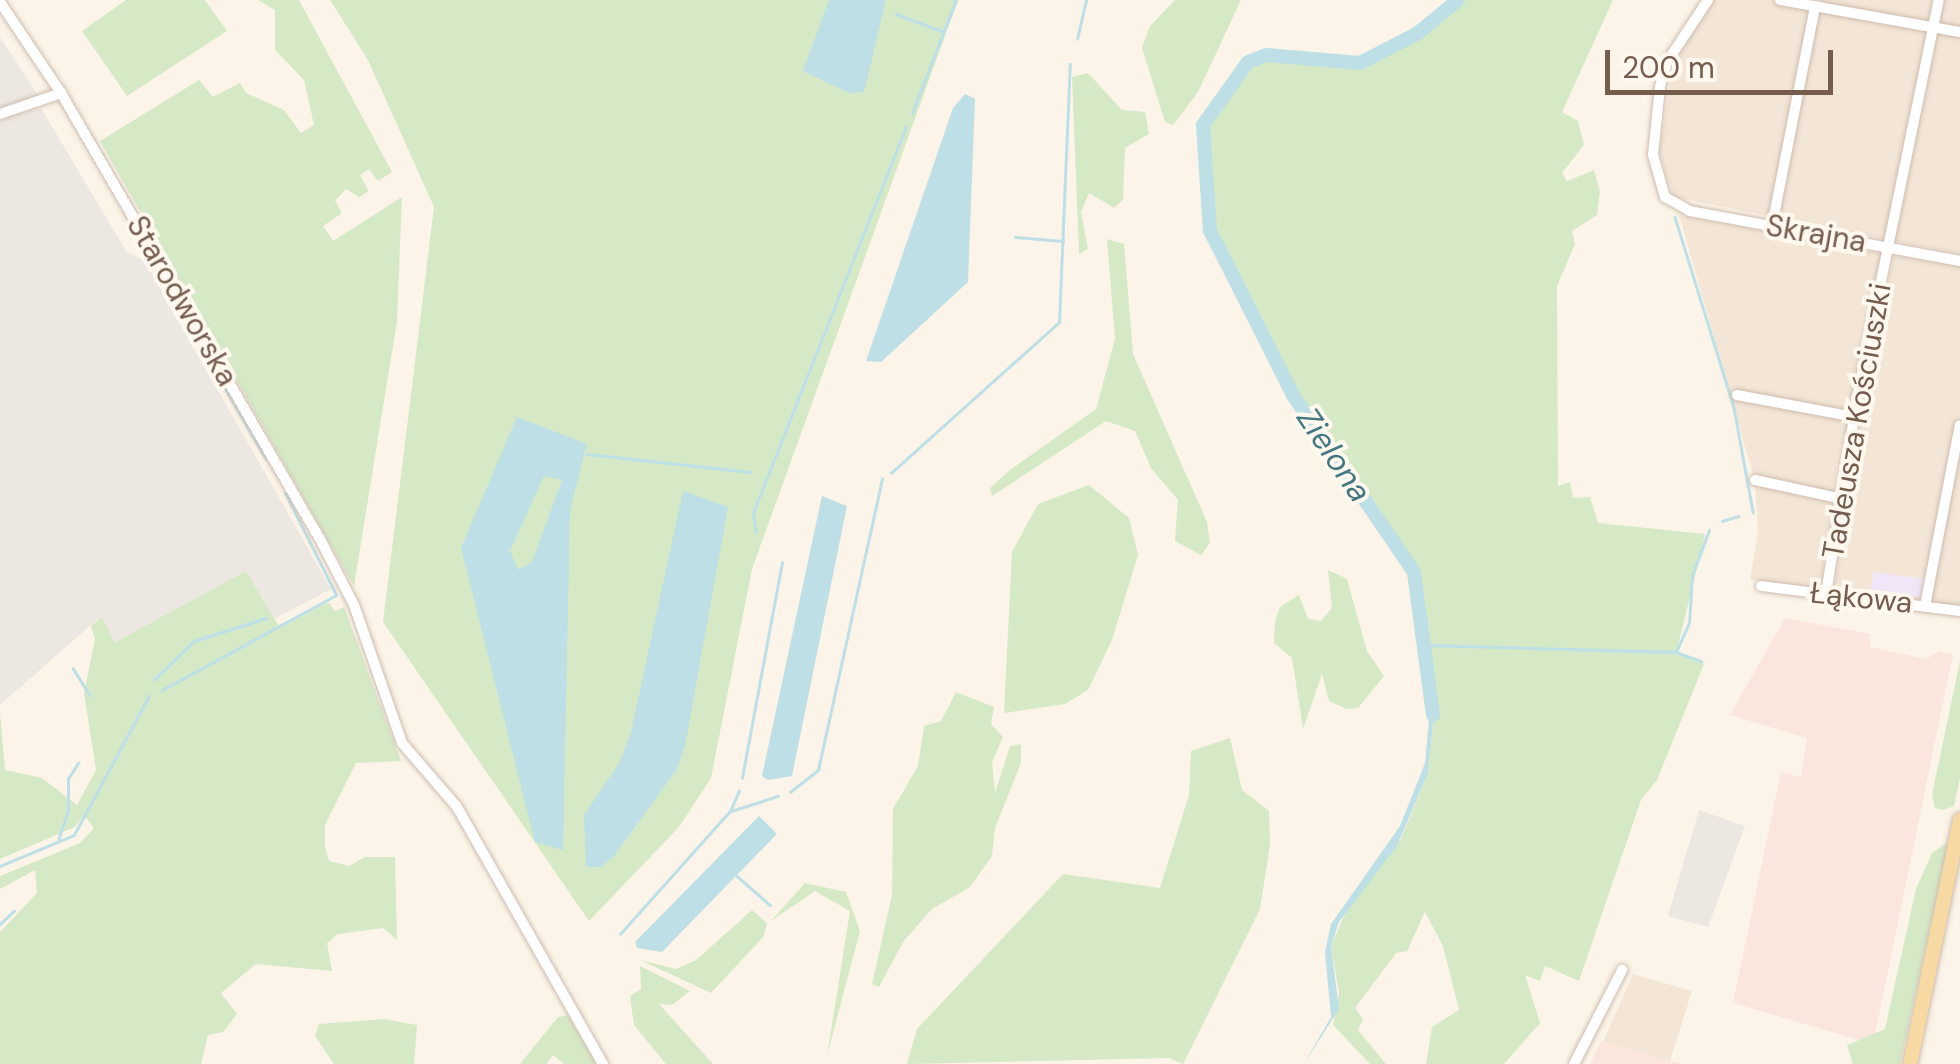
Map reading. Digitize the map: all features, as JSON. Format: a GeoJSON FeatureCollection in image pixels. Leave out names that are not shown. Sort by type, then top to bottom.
{"type":"FeatureCollection","features":[{"type":"Feature","properties":{"kind":"main road"},"geometry":{"type":"LineString","coordinates":[[1910,1064],[1960,820]]}},
{"type":"Feature","properties":{"kind":"street","name":"Skrajna"},"geometry":{"type":"LineString","coordinates":[[1708,0],[1667,62],[1658,99],[1655,170],[1673,204],[1960,261]]}},
{"type":"Feature","properties":{"kind":"street"},"geometry":{"type":"LineString","coordinates":[[1780,0],[1960,32]]}},
{"type":"Feature","properties":{"kind":"street","name":"Tadeusza Kościuszki"},"geometry":{"type":"LineString","coordinates":[[1826,594],[1854,416],[1939,0]]}},
{"type":"Feature","properties":{"kind":"street","name":"Starodworska"},"geometry":{"type":"LineString","coordinates":[[0,2],[61,94],[354,605],[402,743],[452,799],[603,1064]]}},
{"type":"Feature","properties":{"kind":"street"},"geometry":{"type":"LineString","coordinates":[[1772,226],[1815,6]]}},
{"type":"Feature","properties":{"kind":"street"},"geometry":{"type":"LineString","coordinates":[[0,114],[61,94]]}},
{"type":"Feature","properties":{"kind":"street"},"geometry":{"type":"LineString","coordinates":[[1737,395],[1854,416]]}},
{"type":"Feature","properties":{"kind":"street"},"geometry":{"type":"LineString","coordinates":[[1926,606],[1960,425]]}},
{"type":"Feature","properties":{"kind":"street"},"geometry":{"type":"LineString","coordinates":[[1755,480],[1842,499]]}},
{"type":"Feature","properties":{"kind":"street","name":"Łąkowa"},"geometry":{"type":"LineString","coordinates":[[1761,586],[1960,611]]}},
{"type":"Feature","properties":{"kind":"street"},"geometry":{"type":"LineString","coordinates":[[1574,1064],[1622,970]]}},
{"type":"Feature","properties":{"kind":"shaded area"},"geometry":{"type":"Polygon","coordinates":[[[1714,0],[1960,0],[1960,254],[1674,197],[1659,151],[1675,58],[1714,0]]]}},
{"type":"Feature","properties":{"kind":"shaded area"},"geometry":{"type":"Polygon","coordinates":[[[0,37],[41,100],[0,111],[0,37]]]}},
{"type":"Feature","properties":{"kind":"shaded area"},"geometry":{"type":"Polygon","coordinates":[[[41,108],[126,251],[145,262],[331,589],[274,619],[246,571],[115,642],[100,617],[0,705],[0,119],[41,108]]]}},
{"type":"Feature","properties":{"kind":"shaded area"},"geometry":{"type":"Polygon","coordinates":[[[1679,215],[1882,254],[1836,493],[1753,475],[1679,215]]]}},
{"type":"Feature","properties":{"kind":"shaded area"},"geometry":{"type":"Polygon","coordinates":[[[1894,256],[1960,266],[1960,607],[1834,590],[1866,383],[1894,256]]]}},
{"type":"Feature","properties":{"kind":"shaded area"},"geometry":{"type":"Polygon","coordinates":[[[1755,483],[1834,501],[1820,588],[1750,580],[1758,533],[1755,483]]]}},
{"type":"Feature","properties":{"kind":"shaded area"},"geometry":{"type":"Polygon","coordinates":[[[1874,572],[1925,579],[1921,597],[1869,596],[1874,572]]]}},
{"type":"Feature","properties":{"kind":"shaded area"},"geometry":{"type":"Polygon","coordinates":[[[1785,618],[1870,634],[1870,647],[1926,659],[1940,651],[1953,654],[1873,1044],[1733,1003],[1781,772],[1801,777],[1807,738],[1730,715],[1785,618]]]}},
{"type":"Feature","properties":{"kind":"shaded area"},"geometry":{"type":"Polygon","coordinates":[[[1699,810],[1745,826],[1708,927],[1668,916],[1699,810]]]}},
{"type":"Feature","properties":{"kind":"shaded area"},"geometry":{"type":"Polygon","coordinates":[[[1633,974],[1692,991],[1670,1061],[1603,1042],[1633,974]]]}},
{"type":"Feature","properties":{"kind":"shaded area"},"geometry":{"type":"Polygon","coordinates":[[[1601,1041],[1670,1061],[1682,1064],[1590,1064],[1601,1041]]]}},
{"type":"Feature","properties":{"kind":"green space"},"geometry":{"type":"Polygon","coordinates":[[[126,0],[205,0],[227,31],[127,96],[82,31],[126,0]]]}},
{"type":"Feature","properties":{"kind":"green space"},"geometry":{"type":"Polygon","coordinates":[[[258,0],[299,0],[392,172],[378,181],[369,169],[360,175],[369,191],[359,197],[346,189],[335,201],[342,213],[323,226],[333,241],[402,197],[397,321],[354,586],[100,141],[199,80],[213,97],[240,83],[246,93],[284,110],[301,133],[314,125],[304,80],[275,50],[275,10],[258,0]]]}},
{"type":"Feature","properties":{"kind":"green space"},"geometry":{"type":"Polygon","coordinates":[[[330,0],[958,0],[752,569],[711,778],[679,827],[589,921],[383,622],[434,207],[368,60],[330,0]]]}},
{"type":"Feature","properties":{"kind":"green space"},"geometry":{"type":"Polygon","coordinates":[[[1175,0],[1241,0],[1198,92],[1173,125],[1165,122],[1142,48],[1150,26],[1175,0]]]}},
{"type":"Feature","properties":{"kind":"green space"},"geometry":{"type":"Polygon","coordinates":[[[1464,0],[1613,0],[1562,112],[1578,121],[1584,145],[1562,173],[1567,181],[1594,170],[1600,191],[1597,215],[1572,231],[1575,244],[1557,286],[1558,486],[1570,482],[1573,498],[1590,497],[1598,523],[1705,534],[1676,654],[1704,664],[1657,780],[1641,800],[1579,981],[1545,966],[1540,981],[1525,975],[1540,1023],[1504,1064],[1426,1064],[1432,1027],[1459,1010],[1443,946],[1425,912],[1407,951],[1396,953],[1355,1008],[1363,1019],[1358,1030],[1386,1064],[1370,1064],[1333,1025],[1339,993],[1331,946],[1351,900],[1401,839],[1428,773],[1436,697],[1418,577],[1291,387],[1213,233],[1205,127],[1239,77],[1258,62],[1276,57],[1354,67],[1425,34],[1464,0]]]}},
{"type":"Feature","properties":{"kind":"green space"},"geometry":{"type":"Polygon","coordinates":[[[1088,73],[1122,110],[1145,112],[1149,134],[1125,148],[1123,200],[1114,208],[1089,193],[1081,212],[1088,249],[1079,254],[1072,77],[1088,73]]]}},
{"type":"Feature","properties":{"kind":"green space"},"geometry":{"type":"Polygon","coordinates":[[[1107,239],[1124,244],[1133,354],[1207,522],[1210,543],[1201,555],[1175,541],[1178,500],[1151,468],[1135,431],[1106,421],[992,496],[990,488],[1010,470],[1096,409],[1115,339],[1107,239]]]}},
{"type":"Feature","properties":{"kind":"green space"},"geometry":{"type":"Polygon","coordinates":[[[1089,485],[1129,518],[1138,555],[1112,640],[1088,690],[1065,704],[1004,713],[1012,552],[1038,504],[1089,485]]]}},
{"type":"Feature","properties":{"kind":"green space"},"geometry":{"type":"Polygon","coordinates":[[[1328,570],[1347,579],[1367,651],[1384,676],[1358,708],[1347,709],[1329,701],[1322,674],[1303,729],[1292,658],[1274,643],[1275,621],[1280,607],[1299,595],[1308,619],[1321,621],[1332,608],[1328,570]]]}},
{"type":"Feature","properties":{"kind":"green space"},"geometry":{"type":"Polygon","coordinates":[[[246,571],[280,628],[328,602],[335,611],[344,607],[401,761],[356,763],[325,825],[325,846],[329,861],[349,866],[365,857],[395,857],[397,940],[383,928],[338,934],[327,943],[332,971],[256,964],[221,993],[237,1014],[223,1032],[208,1035],[201,1064],[0,1064],[0,932],[37,893],[35,870],[0,889],[0,876],[80,843],[94,828],[84,815],[75,827],[0,859],[0,713],[5,770],[42,778],[77,805],[96,770],[84,693],[95,639],[91,626],[101,617],[115,642],[246,571]]]}},
{"type":"Feature","properties":{"kind":"green space"},"geometry":{"type":"Polygon","coordinates":[[[1960,661],[1960,778],[1954,806],[1943,810],[1935,808],[1932,795],[1960,661]]]}},
{"type":"Feature","properties":{"kind":"green space"},"geometry":{"type":"Polygon","coordinates":[[[956,692],[994,707],[991,724],[1003,737],[992,762],[995,793],[1010,746],[1021,744],[1021,763],[995,828],[992,856],[970,887],[932,909],[903,942],[879,987],[872,984],[892,895],[893,809],[918,766],[924,726],[941,721],[956,692]]]}},
{"type":"Feature","properties":{"kind":"green space"},"geometry":{"type":"Polygon","coordinates":[[[1230,738],[1242,790],[1269,811],[1270,845],[1260,909],[1183,1064],[1169,1058],[907,1064],[917,1029],[1063,874],[1160,888],[1189,795],[1191,751],[1230,738]]]}},
{"type":"Feature","properties":{"kind":"green space"},"geometry":{"type":"Polygon","coordinates":[[[1949,841],[1900,1064],[1853,1064],[1847,1045],[1885,1029],[1916,889],[1932,853],[1949,841]]]}},
{"type":"Feature","properties":{"kind":"green space"},"geometry":{"type":"Polygon","coordinates":[[[805,883],[846,892],[860,931],[827,1056],[850,911],[815,891],[771,921],[805,883]]]}},
{"type":"Feature","properties":{"kind":"green space"},"geometry":{"type":"Polygon","coordinates":[[[752,910],[767,923],[764,936],[711,993],[640,960],[676,969],[696,960],[752,910]]]}},
{"type":"Feature","properties":{"kind":"green space"},"geometry":{"type":"Polygon","coordinates":[[[640,966],[690,991],[672,1005],[659,1004],[713,1064],[666,1064],[634,1025],[630,996],[641,989],[640,966]]]}},
{"type":"Feature","properties":{"kind":"green space"},"geometry":{"type":"Polygon","coordinates":[[[568,1015],[596,1064],[564,1064],[553,1055],[546,1064],[520,1064],[558,1017],[568,1015]]]}},
{"type":"Feature","properties":{"kind":"green space"},"geometry":{"type":"Polygon","coordinates":[[[384,1019],[417,1025],[414,1064],[334,1064],[315,1036],[319,1024],[384,1019]]]}},
{"type":"Feature","properties":{"kind":"water"},"geometry":{"type":"Polygon","coordinates":[[[829,0],[886,0],[864,92],[849,93],[803,71],[829,0]]]}},
{"type":"Feature","properties":{"kind":"water"},"geometry":{"type":"Polygon","coordinates":[[[965,94],[975,99],[968,282],[881,362],[866,361],[953,108],[965,94]]]}},
{"type":"Feature","properties":{"kind":"water"},"geometry":{"type":"Polygon","coordinates":[[[517,417],[587,444],[570,510],[563,850],[535,842],[461,548],[517,417]],[[544,476],[510,551],[518,570],[532,562],[562,480],[544,476]]]}},
{"type":"Feature","properties":{"kind":"water"},"geometry":{"type":"Polygon","coordinates":[[[683,491],[728,507],[685,746],[677,769],[614,856],[601,867],[586,867],[584,815],[620,762],[631,732],[683,491]]]}},
{"type":"Feature","properties":{"kind":"water"},"geometry":{"type":"Polygon","coordinates":[[[822,496],[847,506],[792,776],[768,780],[762,776],[822,496]]]}},
{"type":"Feature","properties":{"kind":"water"},"geometry":{"type":"Polygon","coordinates":[[[1431,697],[1436,697],[1428,773],[1397,846],[1339,922],[1331,946],[1339,1009],[1304,1064],[1331,1017],[1325,952],[1331,924],[1400,826],[1425,763],[1431,697]]]}},
{"type":"Feature","properties":{"kind":"water"},"geometry":{"type":"Polygon","coordinates":[[[759,816],[777,834],[662,952],[637,948],[635,942],[759,816]]]}},
{"type":"Feature","properties":{"kind":"waterway"},"geometry":{"type":"LineString","coordinates":[[912,113],[956,0]]}},
{"type":"Feature","properties":{"kind":"waterway"},"geometry":{"type":"LineString","coordinates":[[1077,39],[1086,0]]}},
{"type":"Feature","properties":{"kind":"waterway","name":"Zielona"},"geometry":{"type":"LineString","coordinates":[[1433,715],[1414,572],[1293,395],[1210,231],[1203,125],[1248,62],[1266,55],[1360,63],[1418,33],[1458,0]]}},
{"type":"Feature","properties":{"kind":"waterway"},"geometry":{"type":"LineString","coordinates":[[896,14],[942,31]]}},
{"type":"Feature","properties":{"kind":"waterway"},"geometry":{"type":"LineString","coordinates":[[891,473],[1059,322],[1070,64]]}},
{"type":"Feature","properties":{"kind":"waterway"},"geometry":{"type":"LineString","coordinates":[[756,533],[753,513],[906,127]]}},
{"type":"Feature","properties":{"kind":"waterway"},"geometry":{"type":"LineString","coordinates":[[1675,217],[1734,408],[1753,512]]}},
{"type":"Feature","properties":{"kind":"waterway"},"geometry":{"type":"LineString","coordinates":[[1015,237],[1063,241]]}},
{"type":"Feature","properties":{"kind":"waterway"},"geometry":{"type":"LineString","coordinates":[[200,345],[266,459]]}},
{"type":"Feature","properties":{"kind":"waterway"},"geometry":{"type":"LineString","coordinates":[[587,454],[750,472]]}},
{"type":"Feature","properties":{"kind":"waterway"},"geometry":{"type":"LineString","coordinates":[[790,792],[818,770],[882,479]]}},
{"type":"Feature","properties":{"kind":"waterway"},"geometry":{"type":"LineString","coordinates":[[162,690],[336,595],[285,493]]}},
{"type":"Feature","properties":{"kind":"waterway"},"geometry":{"type":"LineString","coordinates":[[1722,521],[1738,516]]}},
{"type":"Feature","properties":{"kind":"waterway"},"geometry":{"type":"LineString","coordinates":[[1676,652],[1689,623],[1692,576],[1709,530]]}},
{"type":"Feature","properties":{"kind":"waterway"},"geometry":{"type":"LineString","coordinates":[[742,778],[782,563]]}},
{"type":"Feature","properties":{"kind":"waterway"},"geometry":{"type":"LineString","coordinates":[[154,680],[194,641],[266,618]]}},
{"type":"Feature","properties":{"kind":"waterway"},"geometry":{"type":"LineString","coordinates":[[1426,645],[1676,652],[1701,661]]}},
{"type":"Feature","properties":{"kind":"waterway"},"geometry":{"type":"LineString","coordinates":[[73,668],[90,695]]}},
{"type":"Feature","properties":{"kind":"waterway"},"geometry":{"type":"LineString","coordinates":[[0,866],[74,835],[149,696]]}},
{"type":"Feature","properties":{"kind":"waterway"},"geometry":{"type":"LineString","coordinates":[[58,841],[68,811],[68,779],[78,763]]}},
{"type":"Feature","properties":{"kind":"waterway"},"geometry":{"type":"LineString","coordinates":[[620,934],[730,811],[739,791]]}},
{"type":"Feature","properties":{"kind":"waterway"},"geometry":{"type":"LineString","coordinates":[[731,811],[778,796]]}},
{"type":"Feature","properties":{"kind":"waterway"},"geometry":{"type":"LineString","coordinates":[[737,876],[770,905]]}},
{"type":"Feature","properties":{"kind":"waterway"},"geometry":{"type":"LineString","coordinates":[[0,924],[14,911]]}}]}
